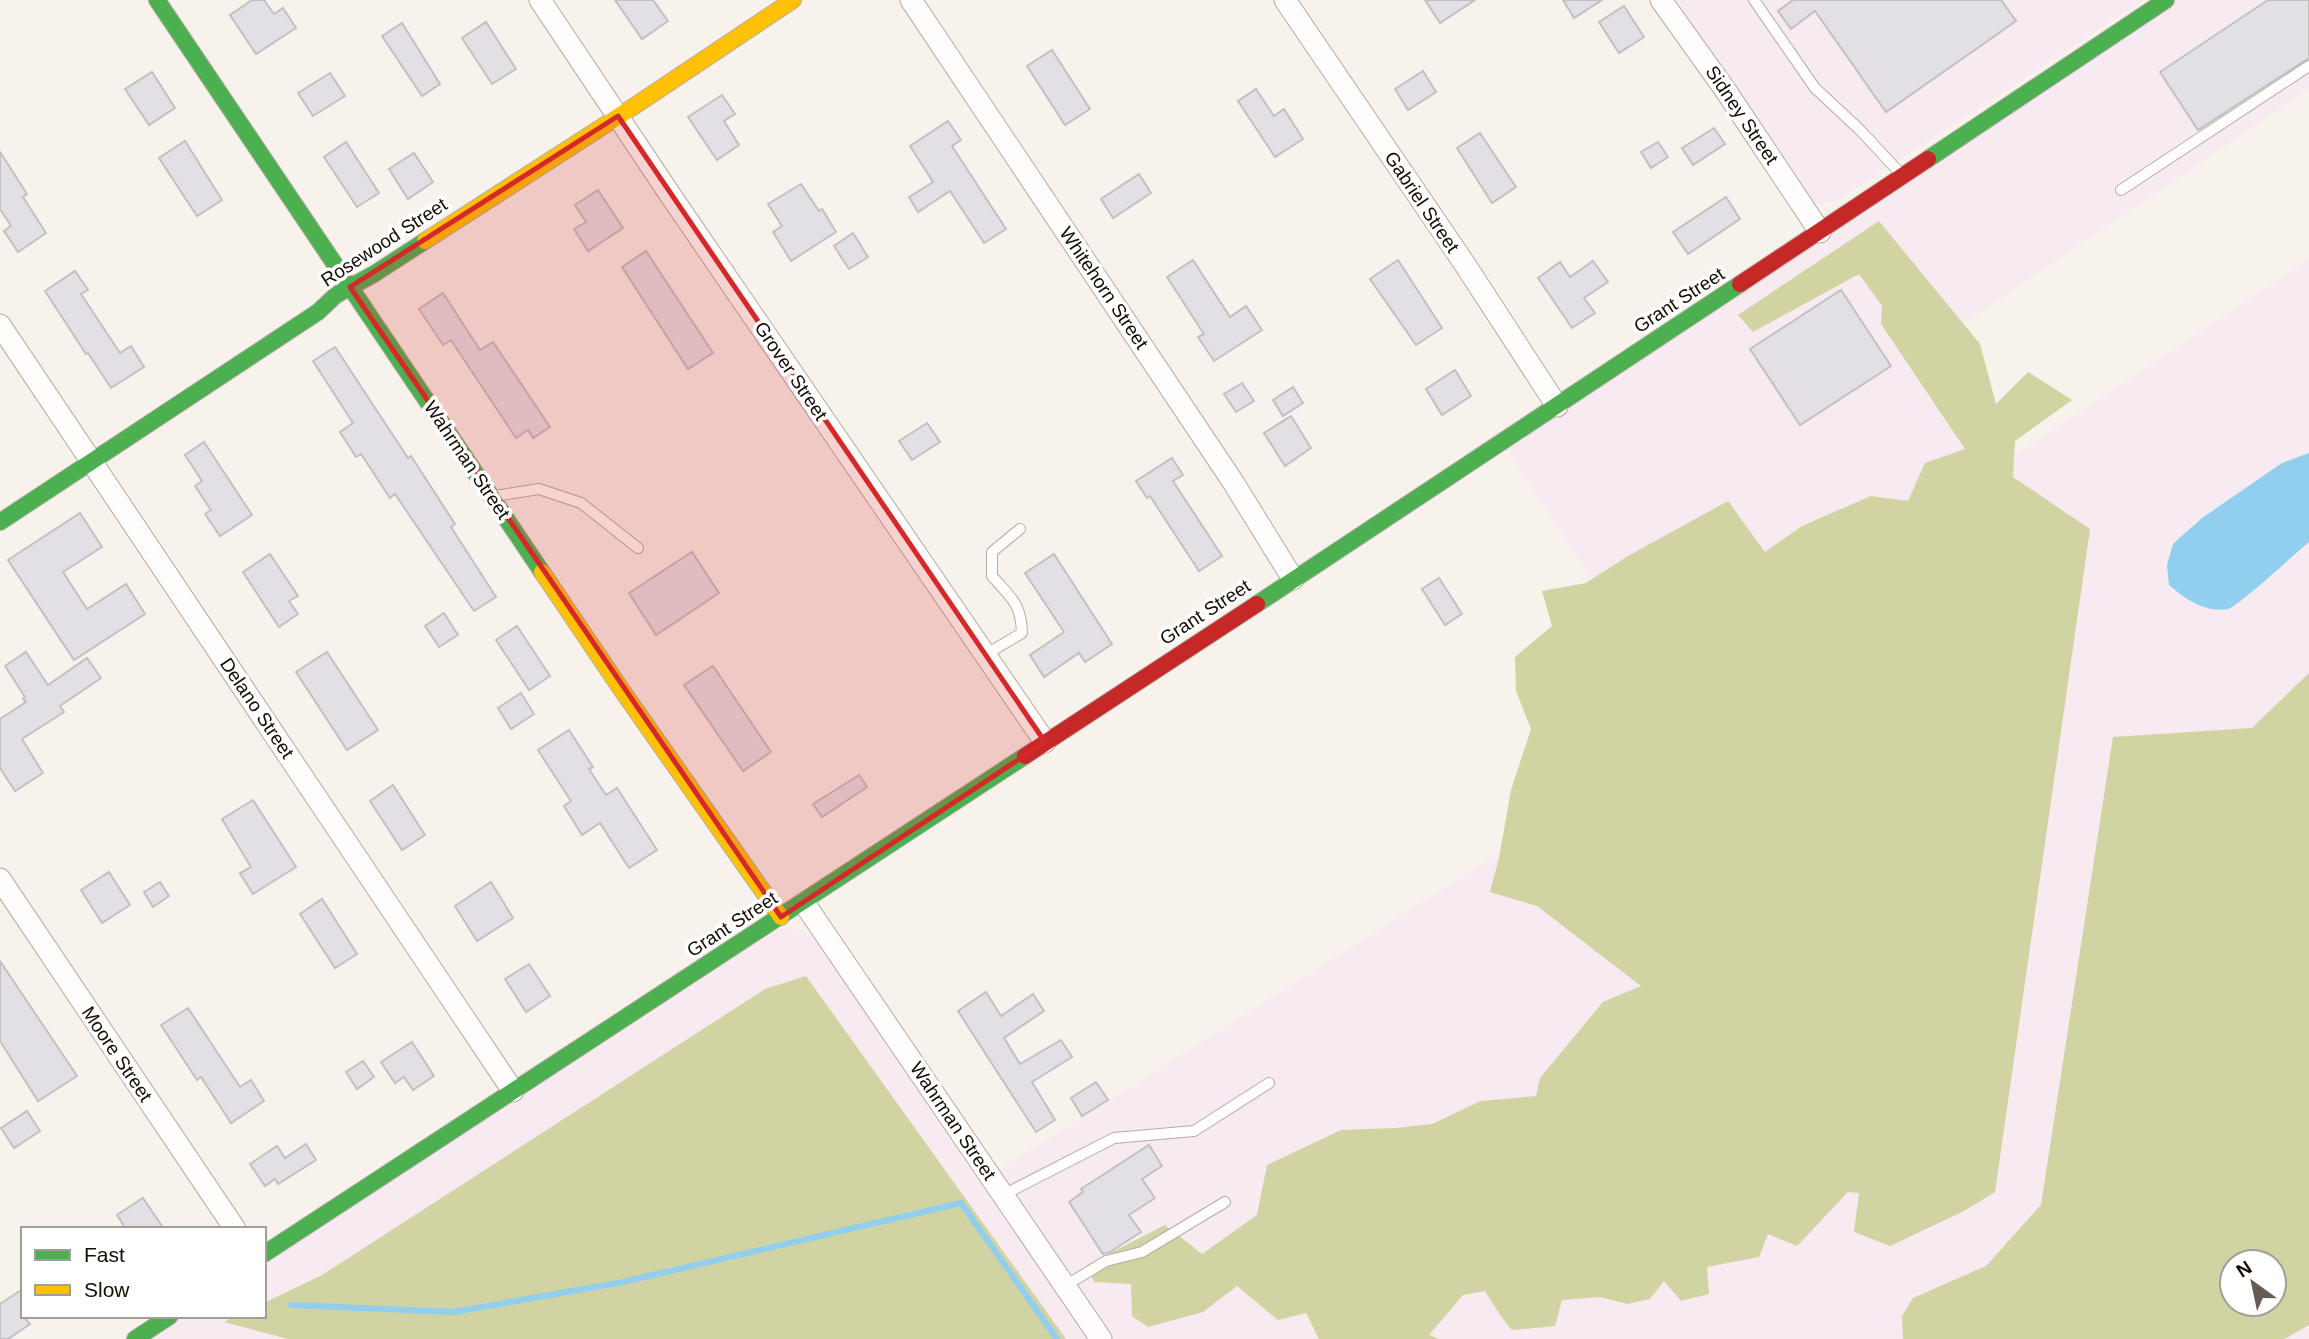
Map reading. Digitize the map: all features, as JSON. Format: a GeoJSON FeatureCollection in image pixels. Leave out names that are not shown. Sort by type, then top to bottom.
{"type":"FeatureCollection","features":[{"type":"Feature","properties":{"kind":"street","name":"Wahrman Street"},"geometry":{"type":"LineString","coordinates":[[157,0],[621,689],[781,917]]}},
{"type":"Feature","properties":{"kind":"street","name":"Grover Street"},"geometry":{"type":"LineString","coordinates":[[540,0],[1045,741]]}},
{"type":"Feature","properties":{"kind":"street","name":"Rosewood Street"},"geometry":{"type":"LineString","coordinates":[[0,522],[318,312],[336,295],[374,274],[793,0]]}},
{"type":"Feature","properties":{"kind":"street","name":"Whitehorn Street"},"geometry":{"type":"LineString","coordinates":[[911,0],[1233,482],[1293,579]]}},
{"type":"Feature","properties":{"kind":"street","name":"Gabriel Street"},"geometry":{"type":"LineString","coordinates":[[1285,0],[1464,263],[1557,406]]}},
{"type":"Feature","properties":{"kind":"street","name":"Sidney Street"},"geometry":{"type":"LineString","coordinates":[[1661,0],[1726,91],[1820,232]]}},
{"type":"Feature","properties":{"kind":"street","name":"Grant Street"},"geometry":{"type":"LineString","coordinates":[[266,1253],[804,903],[1045,741],[1557,406],[2160,2]]}},
{"type":"Feature","properties":{"kind":"street","name":"Delano Street"},"geometry":{"type":"LineString","coordinates":[[0,325],[513,1091]]}},
{"type":"Feature","properties":{"kind":"street","name":"Moore Street"},"geometry":{"type":"LineString","coordinates":[[0,879],[234,1227]]}},
{"type":"Feature","properties":{"kind":"street","name":"Wahrman Street"},"geometry":{"type":"LineString","coordinates":[[804,903],[1101,1339]]}},
{"type":"Feature","properties":{"kind":"street"},"geometry":{"type":"LineString","coordinates":[[135,1339],[167,1318]]}},
{"type":"Feature","properties":{"kind":"lane"},"geometry":{"type":"LineString","coordinates":[[1754,0],[1815,88],[1860,130],[1903,176]]}},
{"type":"Feature","properties":{"kind":"lane"},"geometry":{"type":"LineString","coordinates":[[2121,190],[2309,66]]}},
{"type":"Feature","properties":{"kind":"lane"},"geometry":{"type":"LineString","coordinates":[[492,497],[539,489],[581,503],[638,548]]}},
{"type":"Feature","properties":{"kind":"lane"},"geometry":{"type":"LineString","coordinates":[[987,657],[1022,633],[1021,613],[992,576],[992,552],[1020,529]]}},
{"type":"Feature","properties":{"kind":"lane"},"geometry":{"type":"LineString","coordinates":[[1003,1195],[1114,1138],[1194,1130],[1269,1083]]}},
{"type":"Feature","properties":{"kind":"lane"},"geometry":{"type":"LineString","coordinates":[[1065,1286],[1106,1261],[1142,1252],[1225,1202]]}},
{"type":"Feature","properties":{"kind":"highlighted area"},"geometry":{"type":"Polygon","coordinates":[[[618,116],[1045,742],[781,917],[350,287],[618,116]]]}},
{"type":"Feature","properties":{"kind":"shaded area"},"geometry":{"type":"Polygon","coordinates":[[[1672,0],[2143,0],[1840,199],[1822,205],[1812,201],[1672,0]]]}},
{"type":"Feature","properties":{"kind":"shaded area"},"geometry":{"type":"Polygon","coordinates":[[[2179,0],[2309,0],[2309,89],[1919,354],[1994,469],[2309,259],[2309,1339],[147,1339],[179,1318],[266,1318],[266,1261],[781,928],[805,932],[818,942],[832,959],[979,1183],[1691,732],[1506,448],[2179,0]]]}},
{"type":"Feature","properties":{"kind":"green space"},"geometry":{"type":"Polygon","coordinates":[[[1879,221],[1980,344],[1996,404],[2028,372],[2072,400],[2015,441],[2013,477],[2090,529],[1995,1192],[1964,1211],[1890,1246],[1854,1232],[1859,1193],[1848,1192],[1797,1246],[1768,1234],[1759,1257],[1707,1267],[1709,1294],[1681,1301],[1664,1281],[1650,1299],[1627,1304],[1600,1297],[1562,1300],[1555,1326],[1512,1330],[1485,1291],[1463,1295],[1429,1335],[1439,1339],[1319,1339],[1306,1313],[1278,1320],[1237,1286],[1203,1312],[1148,1327],[1132,1316],[1131,1284],[1094,1282],[1087,1265],[1165,1225],[1202,1254],[1257,1215],[1267,1165],[1341,1130],[1432,1124],[1481,1101],[1536,1096],[1540,1078],[1603,1002],[1641,986],[1537,906],[1490,892],[1511,790],[1531,729],[1516,691],[1515,657],[1552,626],[1542,591],[1586,583],[1628,556],[1728,501],[1765,552],[1802,526],[1871,496],[1908,501],[1925,463],[1965,449],[1881,324],[1882,306],[1859,274],[1753,332],[1738,315],[1879,221]]]}},
{"type":"Feature","properties":{"kind":"green space"},"geometry":{"type":"Polygon","coordinates":[[[2309,673],[2309,1325],[2284,1339],[1903,1339],[1902,1316],[1913,1298],[1986,1266],[2041,1205],[2113,737],[2252,728],[2309,673]]]}},
{"type":"Feature","properties":{"kind":"green space"},"geometry":{"type":"Polygon","coordinates":[[[806,976],[1066,1339],[288,1339],[224,1322],[232,1318],[266,1318],[266,1302],[322,1275],[765,989],[806,976]]]}},
{"type":"Feature","properties":{"kind":"water"},"geometry":{"type":"Polygon","coordinates":[[[2309,453],[2309,542],[2228,609],[2204,607],[2169,585],[2167,565],[2173,544],[2202,518],[2282,463],[2309,453]]]}},
{"type":"Feature","properties":{"kind":"building"},"geometry":{"type":"Polygon","coordinates":[[[252,0],[264,0],[274,14],[283,8],[296,28],[256,54],[230,15],[252,0]]]}},
{"type":"Feature","properties":{"kind":"building"},"geometry":{"type":"Polygon","coordinates":[[[615,0],[653,0],[668,21],[642,39],[615,0]]]}},
{"type":"Feature","properties":{"kind":"building"},"geometry":{"type":"Polygon","coordinates":[[[1425,0],[1475,0],[1440,23],[1425,0]]]}},
{"type":"Feature","properties":{"kind":"building"},"geometry":{"type":"Polygon","coordinates":[[[1563,0],[1602,0],[1574,18],[1563,0]]]}},
{"type":"Feature","properties":{"kind":"building"},"geometry":{"type":"Polygon","coordinates":[[[1793,0],[2001,0],[2016,21],[1886,112],[1815,11],[1791,29],[1778,11],[1793,0]]]}},
{"type":"Feature","properties":{"kind":"building"},"geometry":{"type":"Polygon","coordinates":[[[2268,0],[2309,0],[2309,58],[2198,130],[2160,72],[2268,0]]]}},
{"type":"Feature","properties":{"kind":"building"},"geometry":{"type":"Polygon","coordinates":[[[1624,6],[1644,37],[1619,53],[1599,22],[1624,6]]]}},
{"type":"Feature","properties":{"kind":"building"},"geometry":{"type":"Polygon","coordinates":[[[486,22],[516,69],[492,84],[462,38],[486,22]]]}},
{"type":"Feature","properties":{"kind":"building"},"geometry":{"type":"Polygon","coordinates":[[[402,23],[440,84],[422,96],[382,36],[402,23]]]}},
{"type":"Feature","properties":{"kind":"building"},"geometry":{"type":"Polygon","coordinates":[[[1052,50],[1090,109],[1065,125],[1027,66],[1052,50]]]}},
{"type":"Feature","properties":{"kind":"building"},"geometry":{"type":"Polygon","coordinates":[[[1423,71],[1436,92],[1408,110],[1395,89],[1423,71]]]}},
{"type":"Feature","properties":{"kind":"building"},"geometry":{"type":"Polygon","coordinates":[[[152,72],[175,108],[149,125],[125,89],[152,72]]]}},
{"type":"Feature","properties":{"kind":"building"},"geometry":{"type":"Polygon","coordinates":[[[330,73],[345,96],[313,116],[298,93],[330,73]]]}},
{"type":"Feature","properties":{"kind":"building"},"geometry":{"type":"Polygon","coordinates":[[[1256,89],[1274,116],[1284,109],[1303,139],[1275,157],[1238,101],[1256,89]]]}},
{"type":"Feature","properties":{"kind":"building"},"geometry":{"type":"Polygon","coordinates":[[[722,95],[735,114],[724,121],[739,145],[717,160],[688,117],[722,95]]]}},
{"type":"Feature","properties":{"kind":"building"},"geometry":{"type":"Polygon","coordinates":[[[948,121],[961,140],[952,146],[1006,229],[984,243],[950,191],[918,212],[909,197],[933,182],[910,146],[948,121]]]}},
{"type":"Feature","properties":{"kind":"building"},"geometry":{"type":"Polygon","coordinates":[[[1714,128],[1725,144],[1693,165],[1682,148],[1714,128]]]}},
{"type":"Feature","properties":{"kind":"building"},"geometry":{"type":"Polygon","coordinates":[[[1480,133],[1516,187],[1492,203],[1457,148],[1480,133]]]}},
{"type":"Feature","properties":{"kind":"building"},"geometry":{"type":"Polygon","coordinates":[[[185,141],[222,200],[197,216],[159,158],[185,141]]]}},
{"type":"Feature","properties":{"kind":"building"},"geometry":{"type":"Polygon","coordinates":[[[346,142],[379,193],[357,207],[324,157],[346,142]]]}},
{"type":"Feature","properties":{"kind":"building"},"geometry":{"type":"Polygon","coordinates":[[[1658,142],[1668,157],[1651,168],[1641,152],[1658,142]]]}},
{"type":"Feature","properties":{"kind":"building"},"geometry":{"type":"Polygon","coordinates":[[[0,152],[27,194],[23,197],[46,233],[18,252],[4,231],[11,226],[0,209],[0,152]]]}},
{"type":"Feature","properties":{"kind":"building"},"geometry":{"type":"Polygon","coordinates":[[[414,153],[433,182],[408,199],[389,169],[414,153]]]}},
{"type":"Feature","properties":{"kind":"building"},"geometry":{"type":"Polygon","coordinates":[[[1139,174],[1151,193],[1113,218],[1101,199],[1139,174]]]}},
{"type":"Feature","properties":{"kind":"building"},"geometry":{"type":"Polygon","coordinates":[[[801,184],[819,211],[822,209],[836,232],[791,261],[773,232],[782,226],[768,204],[801,184]]]}},
{"type":"Feature","properties":{"kind":"building"},"geometry":{"type":"Polygon","coordinates":[[[598,190],[623,228],[588,251],[574,229],[586,222],[575,205],[598,190]]]}},
{"type":"Feature","properties":{"kind":"building"},"geometry":{"type":"Polygon","coordinates":[[[1726,197],[1740,219],[1688,254],[1673,232],[1726,197]]]}},
{"type":"Feature","properties":{"kind":"building"},"geometry":{"type":"Polygon","coordinates":[[[853,233],[868,257],[849,269],[834,246],[853,233]]]}},
{"type":"Feature","properties":{"kind":"building"},"geometry":{"type":"Polygon","coordinates":[[[646,251],[713,353],[688,369],[622,267],[646,251]]]}},
{"type":"Feature","properties":{"kind":"building"},"geometry":{"type":"Polygon","coordinates":[[[1193,260],[1230,317],[1246,306],[1262,330],[1214,361],[1198,337],[1204,334],[1167,277],[1193,260]]]}},
{"type":"Feature","properties":{"kind":"building"},"geometry":{"type":"Polygon","coordinates":[[[1398,260],[1442,328],[1416,345],[1370,279],[1398,260]]]}},
{"type":"Feature","properties":{"kind":"building"},"geometry":{"type":"Polygon","coordinates":[[[1593,261],[1608,282],[1584,298],[1595,313],[1572,328],[1538,278],[1560,262],[1570,277],[1593,261]]]}},
{"type":"Feature","properties":{"kind":"building"},"geometry":{"type":"Polygon","coordinates":[[[75,271],[88,290],[81,294],[120,353],[131,346],[144,367],[111,388],[45,291],[75,271]]]}},
{"type":"Feature","properties":{"kind":"building"},"geometry":{"type":"Polygon","coordinates":[[[1841,290],[1891,366],[1800,425],[1750,349],[1841,290]]]}},
{"type":"Feature","properties":{"kind":"building"},"geometry":{"type":"Polygon","coordinates":[[[443,293],[480,350],[493,342],[550,427],[533,438],[528,430],[516,438],[451,340],[443,345],[419,309],[443,293]]]}},
{"type":"Feature","properties":{"kind":"building"},"geometry":{"type":"Polygon","coordinates":[[[335,347],[455,524],[451,527],[496,597],[474,611],[395,494],[390,498],[361,454],[356,457],[340,432],[353,423],[313,361],[335,347]]]}},
{"type":"Feature","properties":{"kind":"building"},"geometry":{"type":"Polygon","coordinates":[[[1455,370],[1471,396],[1442,415],[1426,389],[1455,370]]]}},
{"type":"Feature","properties":{"kind":"building"},"geometry":{"type":"Polygon","coordinates":[[[1242,383],[1254,401],[1236,412],[1224,394],[1242,383]]]}},
{"type":"Feature","properties":{"kind":"building"},"geometry":{"type":"Polygon","coordinates":[[[1293,387],[1303,403],[1283,416],[1273,400],[1293,387]]]}},
{"type":"Feature","properties":{"kind":"building"},"geometry":{"type":"Polygon","coordinates":[[[1291,416],[1311,448],[1285,466],[1264,433],[1291,416]]]}},
{"type":"Feature","properties":{"kind":"building"},"geometry":{"type":"Polygon","coordinates":[[[927,423],[940,442],[912,460],[899,441],[927,423]]]}},
{"type":"Feature","properties":{"kind":"building"},"geometry":{"type":"Polygon","coordinates":[[[204,442],[252,515],[220,536],[205,514],[211,510],[195,486],[202,481],[185,455],[204,442]]]}},
{"type":"Feature","properties":{"kind":"building"},"geometry":{"type":"Polygon","coordinates":[[[1172,458],[1183,475],[1173,481],[1222,556],[1199,571],[1150,496],[1147,498],[1136,481],[1172,458]]]}},
{"type":"Feature","properties":{"kind":"building"},"geometry":{"type":"Polygon","coordinates":[[[80,513],[102,547],[63,572],[87,609],[126,584],[145,614],[74,660],[8,560],[80,513]]]}},
{"type":"Feature","properties":{"kind":"building"},"geometry":{"type":"Polygon","coordinates":[[[692,552],[719,593],[656,635],[629,593],[692,552]]]}},
{"type":"Feature","properties":{"kind":"building"},"geometry":{"type":"Polygon","coordinates":[[[270,554],[298,596],[289,601],[298,614],[279,627],[243,572],[270,554]]]}},
{"type":"Feature","properties":{"kind":"building"},"geometry":{"type":"Polygon","coordinates":[[[1054,554],[1112,644],[1085,662],[1079,653],[1044,677],[1030,655],[1064,632],[1025,573],[1054,554]]]}},
{"type":"Feature","properties":{"kind":"building"},"geometry":{"type":"Polygon","coordinates":[[[1439,578],[1462,614],[1445,625],[1422,589],[1439,578]]]}},
{"type":"Feature","properties":{"kind":"building"},"geometry":{"type":"Polygon","coordinates":[[[444,613],[458,635],[439,647],[425,626],[444,613]]]}},
{"type":"Feature","properties":{"kind":"building"},"geometry":{"type":"Polygon","coordinates":[[[517,626],[550,676],[529,690],[496,640],[517,626]]]}},
{"type":"Feature","properties":{"kind":"building"},"geometry":{"type":"Polygon","coordinates":[[[26,652],[48,685],[87,658],[101,678],[60,706],[64,712],[22,739],[43,773],[15,791],[0,768],[0,719],[26,702],[5,666],[26,652]]]}},
{"type":"Feature","properties":{"kind":"building"},"geometry":{"type":"Polygon","coordinates":[[[327,652],[378,730],[347,750],[296,672],[327,652]]]}},
{"type":"Feature","properties":{"kind":"building"},"geometry":{"type":"Polygon","coordinates":[[[713,666],[771,752],[743,771],[684,685],[713,666]]]}},
{"type":"Feature","properties":{"kind":"building"},"geometry":{"type":"Polygon","coordinates":[[[521,693],[534,714],[511,729],[498,708],[521,693]]]}},
{"type":"Feature","properties":{"kind":"building"},"geometry":{"type":"Polygon","coordinates":[[[569,730],[593,767],[589,769],[606,795],[617,788],[657,850],[629,868],[600,823],[582,835],[564,806],[571,801],[538,750],[569,730]]]}},
{"type":"Feature","properties":{"kind":"building"},"geometry":{"type":"Polygon","coordinates":[[[859,775],[867,787],[822,817],[813,804],[859,775]]]}},
{"type":"Feature","properties":{"kind":"building"},"geometry":{"type":"Polygon","coordinates":[[[393,785],[425,835],[402,850],[370,801],[393,785]]]}},
{"type":"Feature","properties":{"kind":"building"},"geometry":{"type":"Polygon","coordinates":[[[253,800],[296,867],[253,894],[240,873],[251,867],[222,819],[253,800]]]}},
{"type":"Feature","properties":{"kind":"building"},"geometry":{"type":"Polygon","coordinates":[[[109,872],[130,905],[102,923],[81,890],[109,872]]]}},
{"type":"Feature","properties":{"kind":"building"},"geometry":{"type":"Polygon","coordinates":[[[160,882],[169,896],[153,907],[144,892],[160,882]]]}},
{"type":"Feature","properties":{"kind":"building"},"geometry":{"type":"Polygon","coordinates":[[[491,882],[513,918],[477,941],[455,906],[491,882]]]}},
{"type":"Feature","properties":{"kind":"building"},"geometry":{"type":"Polygon","coordinates":[[[322,899],[357,954],[335,968],[300,914],[322,899]]]}},
{"type":"Feature","properties":{"kind":"building"},"geometry":{"type":"Polygon","coordinates":[[[0,961],[77,1076],[38,1101],[0,1041],[0,961]]]}},
{"type":"Feature","properties":{"kind":"building"},"geometry":{"type":"Polygon","coordinates":[[[529,964],[550,996],[526,1012],[505,979],[529,964]]]}},
{"type":"Feature","properties":{"kind":"building"},"geometry":{"type":"Polygon","coordinates":[[[986,992],[1001,1016],[1033,994],[1044,1011],[1004,1038],[1020,1064],[1061,1040],[1072,1057],[1032,1082],[1055,1120],[1036,1132],[958,1011],[986,992]]]}},
{"type":"Feature","properties":{"kind":"building"},"geometry":{"type":"Polygon","coordinates":[[[188,1008],[240,1087],[251,1080],[264,1101],[231,1123],[201,1077],[197,1080],[161,1025],[188,1008]]]}},
{"type":"Feature","properties":{"kind":"building"},"geometry":{"type":"Polygon","coordinates":[[[412,1042],[434,1076],[413,1090],[404,1077],[395,1083],[381,1062],[412,1042]]]}},
{"type":"Feature","properties":{"kind":"building"},"geometry":{"type":"Polygon","coordinates":[[[363,1061],[374,1077],[357,1089],[346,1072],[363,1061]]]}},
{"type":"Feature","properties":{"kind":"building"},"geometry":{"type":"Polygon","coordinates":[[[1096,1082],[1108,1100],[1082,1116],[1071,1098],[1096,1082]]]}},
{"type":"Feature","properties":{"kind":"building"},"geometry":{"type":"Polygon","coordinates":[[[27,1111],[40,1131],[14,1148],[1,1128],[27,1111]]]}},
{"type":"Feature","properties":{"kind":"building"},"geometry":{"type":"Polygon","coordinates":[[[306,1144],[316,1160],[278,1184],[275,1179],[265,1186],[250,1164],[277,1146],[285,1158],[306,1144]]]}},
{"type":"Feature","properties":{"kind":"building"},"geometry":{"type":"Polygon","coordinates":[[[1149,1145],[1162,1166],[1142,1179],[1155,1198],[1129,1215],[1141,1232],[1103,1254],[1069,1202],[1083,1192],[1081,1189],[1149,1145]]]}},
{"type":"Feature","properties":{"kind":"building"},"geometry":{"type":"Polygon","coordinates":[[[143,1198],[163,1227],[125,1227],[117,1215],[143,1198]]]}},
{"type":"Feature","properties":{"kind":"building"},"geometry":{"type":"Polygon","coordinates":[[[21,1290],[21,1318],[30,1324],[8,1339],[0,1339],[0,1304],[21,1290]]]}},
{"type":"Feature","properties":{"kind":"waterway"},"geometry":{"type":"LineString","coordinates":[[291,1305],[454,1312],[623,1282],[961,1203],[1057,1339]]}},
{"type":"Feature","properties":{"kind":"traffic: fast"},"geometry":{"type":"LineString","coordinates":[[157,0],[542,572]]}},
{"type":"Feature","properties":{"kind":"traffic: fast"},"geometry":{"type":"LineString","coordinates":[[1928,159],[2166,0]]}},
{"type":"Feature","properties":{"kind":"traffic: fast"},"geometry":{"type":"LineString","coordinates":[[0,522],[318,312],[336,295],[425,241]]}},
{"type":"Feature","properties":{"kind":"traffic: fast"},"geometry":{"type":"LineString","coordinates":[[1257,604],[1740,284]]}},
{"type":"Feature","properties":{"kind":"traffic: fast"},"geometry":{"type":"LineString","coordinates":[[266,1253],[1025,756]]}},
{"type":"Feature","properties":{"kind":"traffic: fast"},"geometry":{"type":"LineString","coordinates":[[135,1339],[167,1318]]}},
{"type":"Feature","properties":{"kind":"traffic: slow"},"geometry":{"type":"LineString","coordinates":[[425,241],[793,0]]}},
{"type":"Feature","properties":{"kind":"traffic: slow"},"geometry":{"type":"LineString","coordinates":[[542,572],[781,917]]}},
{"type":"Feature","properties":{"kind":"traffic: jam"},"geometry":{"type":"LineString","coordinates":[[1740,284],[1928,159]]}},
{"type":"Feature","properties":{"kind":"traffic: jam"},"geometry":{"type":"LineString","coordinates":[[1025,756],[1257,604]]}}]}
